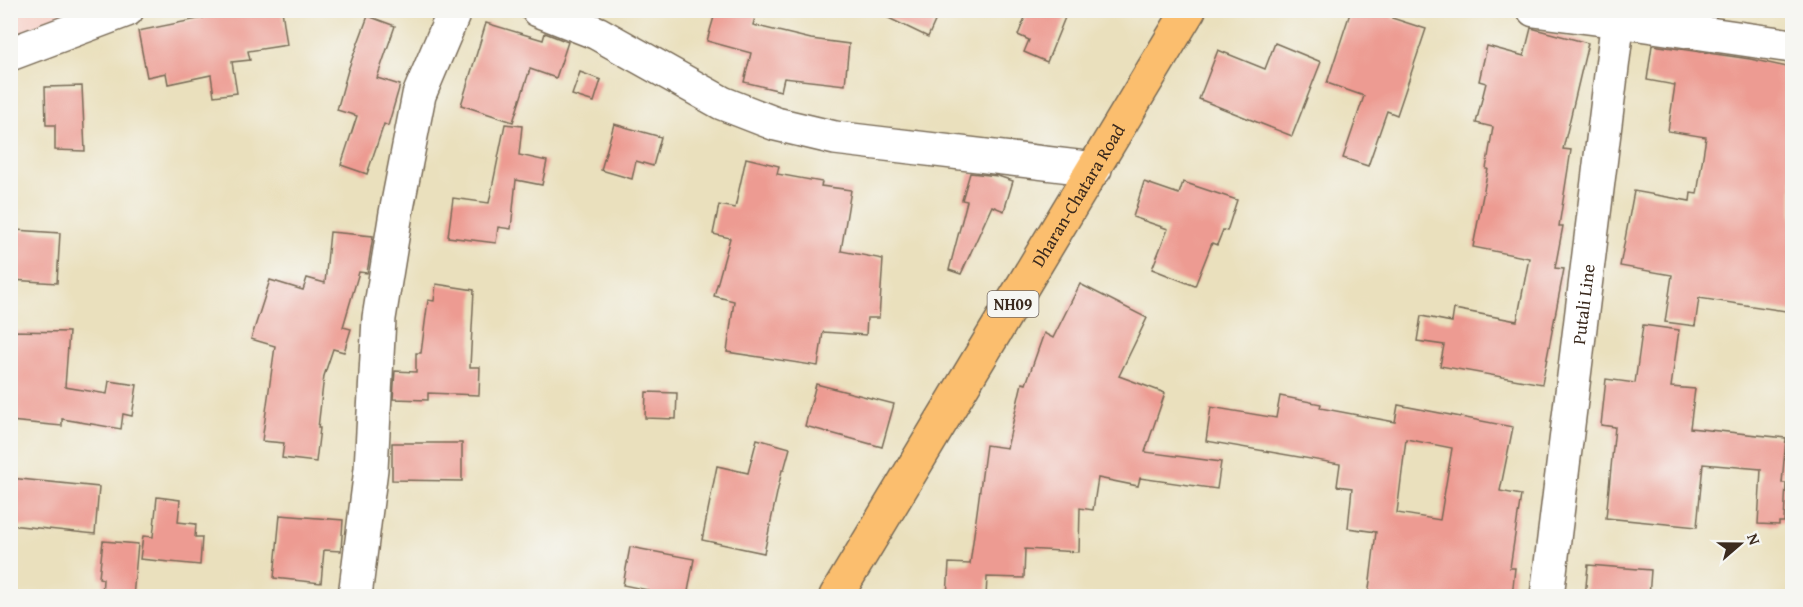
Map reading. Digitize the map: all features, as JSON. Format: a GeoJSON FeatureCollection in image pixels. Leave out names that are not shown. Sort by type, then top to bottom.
{"type":"FeatureCollection","features":[{"type":"Feature","properties":{"kind":"main road","name":"Dharan-Chatara Road"},"geometry":{"type":"LineString","coordinates":[[836,597],[1189,10]]}},
{"type":"Feature","properties":{"kind":"street"},"geometry":{"type":"LineString","coordinates":[[10,54],[127,10]]}},
{"type":"Feature","properties":{"kind":"street"},"geometry":{"type":"LineString","coordinates":[[355,597],[371,469],[379,318],[396,213],[419,95],[455,10]]}},
{"type":"Feature","properties":{"kind":"street"},"geometry":{"type":"LineString","coordinates":[[538,10],[597,33],[722,103],[776,124],[835,138],[1095,169]]}},
{"type":"Feature","properties":{"kind":"street"},"geometry":{"type":"LineString","coordinates":[[1534,10],[1618,16],[1792,46]]}},
{"type":"Feature","properties":{"kind":"street","name":"Putali Line"},"geometry":{"type":"LineString","coordinates":[[1547,597],[1618,16]]}},
{"type":"Feature","properties":{"kind":"shaded area"},"geometry":{"type":"Polygon","coordinates":[[[11,11],[127,11],[11,54],[11,11]]]}},
{"type":"Feature","properties":{"kind":"building"},"geometry":{"type":"Polygon","coordinates":[[[216,10],[282,10],[287,45],[248,51],[250,60],[232,62],[237,93],[214,96],[211,75],[168,84],[166,73],[147,77],[138,31],[203,18],[202,13],[216,10]]]}},
{"type":"Feature","properties":{"kind":"building"},"geometry":{"type":"Polygon","coordinates":[[[716,10],[757,10],[753,25],[811,39],[849,44],[845,85],[784,78],[781,91],[744,82],[751,53],[707,41],[716,10]]]}},
{"type":"Feature","properties":{"kind":"building"},"geometry":{"type":"Polygon","coordinates":[[[872,10],[940,10],[928,37],[872,10]]]}},
{"type":"Feature","properties":{"kind":"building"},"geometry":{"type":"Polygon","coordinates":[[[1028,10],[1068,10],[1047,62],[1024,52],[1029,40],[1018,35],[1028,10]]]}},
{"type":"Feature","properties":{"kind":"building"},"geometry":{"type":"Polygon","coordinates":[[[1351,10],[1394,10],[1392,18],[1426,29],[1397,115],[1387,111],[1368,166],[1343,158],[1364,96],[1327,83],[1351,10]]]}},
{"type":"Feature","properties":{"kind":"building"},"geometry":{"type":"Polygon","coordinates":[[[368,16],[395,26],[377,78],[400,85],[388,126],[384,124],[367,174],[341,165],[357,116],[337,110],[348,70],[368,16]]]}},
{"type":"Feature","properties":{"kind":"building"},"geometry":{"type":"Polygon","coordinates":[[[486,23],[543,40],[545,33],[568,42],[556,78],[530,69],[513,122],[461,105],[486,23]]]}},
{"type":"Feature","properties":{"kind":"building"},"geometry":{"type":"Polygon","coordinates":[[[1531,28],[1588,43],[1563,149],[1571,150],[1559,226],[1563,226],[1555,268],[1564,269],[1542,384],[1440,366],[1444,345],[1417,341],[1421,316],[1452,322],[1454,309],[1517,321],[1529,258],[1473,247],[1488,169],[1486,169],[1493,127],[1476,123],[1486,83],[1479,81],[1487,46],[1524,56],[1531,28]]]}},
{"type":"Feature","properties":{"kind":"building"},"geometry":{"type":"Polygon","coordinates":[[[1275,43],[1321,62],[1292,136],[1199,99],[1218,50],[1265,69],[1275,43]]]}},
{"type":"Feature","properties":{"kind":"building"},"geometry":{"type":"Polygon","coordinates":[[[1652,45],[1750,59],[1792,68],[1792,312],[1699,298],[1695,326],[1665,322],[1672,275],[1620,266],[1634,191],[1690,201],[1691,193],[1697,194],[1706,137],[1668,131],[1675,85],[1647,80],[1652,45]]]}},
{"type":"Feature","properties":{"kind":"building"},"geometry":{"type":"Polygon","coordinates":[[[580,72],[601,80],[594,102],[572,95],[580,72]]]}},
{"type":"Feature","properties":{"kind":"building"},"geometry":{"type":"Polygon","coordinates":[[[82,86],[85,151],[55,150],[55,125],[46,125],[45,87],[82,86]]]}},
{"type":"Feature","properties":{"kind":"building"},"geometry":{"type":"Polygon","coordinates":[[[505,124],[522,126],[519,155],[547,161],[542,185],[516,180],[511,229],[498,227],[496,243],[448,237],[453,198],[489,203],[505,124]]]}},
{"type":"Feature","properties":{"kind":"building"},"geometry":{"type":"Polygon","coordinates":[[[614,124],[661,137],[653,166],[636,161],[632,179],[601,170],[614,124]]]}},
{"type":"Feature","properties":{"kind":"building"},"geometry":{"type":"Polygon","coordinates":[[[746,158],[779,166],[777,174],[822,182],[821,186],[851,190],[841,251],[883,259],[879,318],[867,318],[866,335],[823,332],[818,366],[727,352],[734,301],[714,296],[730,238],[713,234],[719,205],[735,208],[746,158]]]}},
{"type":"Feature","properties":{"kind":"building"},"geometry":{"type":"Polygon","coordinates":[[[970,173],[998,176],[1013,181],[1004,211],[992,206],[961,274],[949,270],[967,201],[962,200],[970,173]]]}},
{"type":"Feature","properties":{"kind":"building"},"geometry":{"type":"Polygon","coordinates":[[[1144,182],[1179,194],[1183,182],[1237,200],[1227,231],[1223,230],[1217,245],[1212,243],[1195,286],[1152,269],[1168,229],[1133,217],[1144,182]]]}},
{"type":"Feature","properties":{"kind":"building"},"geometry":{"type":"Polygon","coordinates":[[[15,230],[60,233],[57,283],[12,280],[15,230]]]}},
{"type":"Feature","properties":{"kind":"building"},"geometry":{"type":"Polygon","coordinates":[[[330,232],[373,236],[367,273],[359,272],[343,327],[351,329],[344,352],[333,349],[324,376],[316,462],[282,458],[284,443],[262,441],[275,346],[251,339],[270,280],[303,290],[307,278],[325,283],[330,232]]]}},
{"type":"Feature","properties":{"kind":"building"},"geometry":{"type":"Polygon","coordinates":[[[436,284],[474,290],[470,367],[480,367],[479,395],[428,393],[428,400],[393,399],[395,371],[416,372],[416,353],[421,353],[428,300],[434,301],[436,284]]]}},
{"type":"Feature","properties":{"kind":"building"},"geometry":{"type":"Polygon","coordinates":[[[1080,284],[1147,318],[1119,376],[1165,393],[1145,452],[1221,462],[1217,489],[1140,478],[1138,486],[1098,478],[1093,510],[1080,508],[1079,552],[1025,549],[1024,578],[987,577],[986,597],[947,597],[949,563],[970,564],[986,445],[1007,448],[1022,383],[1026,384],[1044,333],[1053,338],[1080,284]]]}},
{"type":"Feature","properties":{"kind":"building"},"geometry":{"type":"Polygon","coordinates":[[[1643,325],[1679,330],[1671,387],[1695,389],[1690,428],[1786,438],[1782,483],[1786,483],[1784,522],[1779,522],[1779,525],[1758,524],[1761,469],[1703,464],[1697,527],[1606,518],[1615,427],[1601,425],[1606,379],[1635,383],[1643,325]]]}},
{"type":"Feature","properties":{"kind":"building"},"geometry":{"type":"Polygon","coordinates":[[[10,331],[69,332],[65,387],[107,394],[109,381],[137,385],[132,416],[123,414],[121,429],[62,419],[62,426],[10,421],[10,331]]]}},
{"type":"Feature","properties":{"kind":"building"},"geometry":{"type":"Polygon","coordinates":[[[816,384],[894,404],[882,447],[805,426],[816,384]]]}},
{"type":"Feature","properties":{"kind":"building"},"geometry":{"type":"Polygon","coordinates":[[[646,392],[677,393],[676,419],[645,418],[646,392]]]}},
{"type":"Feature","properties":{"kind":"building"},"geometry":{"type":"Polygon","coordinates":[[[1280,396],[1321,404],[1320,408],[1395,422],[1398,405],[1513,427],[1500,491],[1521,495],[1510,568],[1515,568],[1512,597],[1368,597],[1376,532],[1348,528],[1352,488],[1337,486],[1340,464],[1206,441],[1211,407],[1276,418],[1280,396]],[[1406,439],[1397,513],[1440,520],[1452,448],[1406,439]]]}},
{"type":"Feature","properties":{"kind":"building"},"geometry":{"type":"Polygon","coordinates":[[[757,439],[790,448],[784,470],[782,470],[764,553],[702,540],[717,466],[748,473],[757,439]]]}},
{"type":"Feature","properties":{"kind":"building"},"geometry":{"type":"Polygon","coordinates":[[[392,443],[462,443],[462,481],[392,480],[392,443]]]}},
{"type":"Feature","properties":{"kind":"building"},"geometry":{"type":"Polygon","coordinates":[[[10,478],[99,487],[95,534],[10,525],[10,478]]]}},
{"type":"Feature","properties":{"kind":"building"},"geometry":{"type":"Polygon","coordinates":[[[157,497],[180,500],[178,522],[196,524],[195,537],[202,537],[200,565],[140,559],[143,536],[153,537],[157,497]]]}},
{"type":"Feature","properties":{"kind":"building"},"geometry":{"type":"Polygon","coordinates":[[[280,515],[343,520],[341,551],[324,550],[321,583],[274,578],[280,515]]]}},
{"type":"Feature","properties":{"kind":"building"},"geometry":{"type":"Polygon","coordinates":[[[103,541],[138,544],[133,597],[102,597],[103,579],[99,578],[103,541]]]}},
{"type":"Feature","properties":{"kind":"building"},"geometry":{"type":"Polygon","coordinates":[[[630,547],[694,559],[687,597],[648,597],[648,590],[623,585],[630,547]]]}},
{"type":"Feature","properties":{"kind":"building"},"geometry":{"type":"Polygon","coordinates":[[[1588,565],[1651,570],[1649,597],[1585,597],[1588,565]]]}}]}
